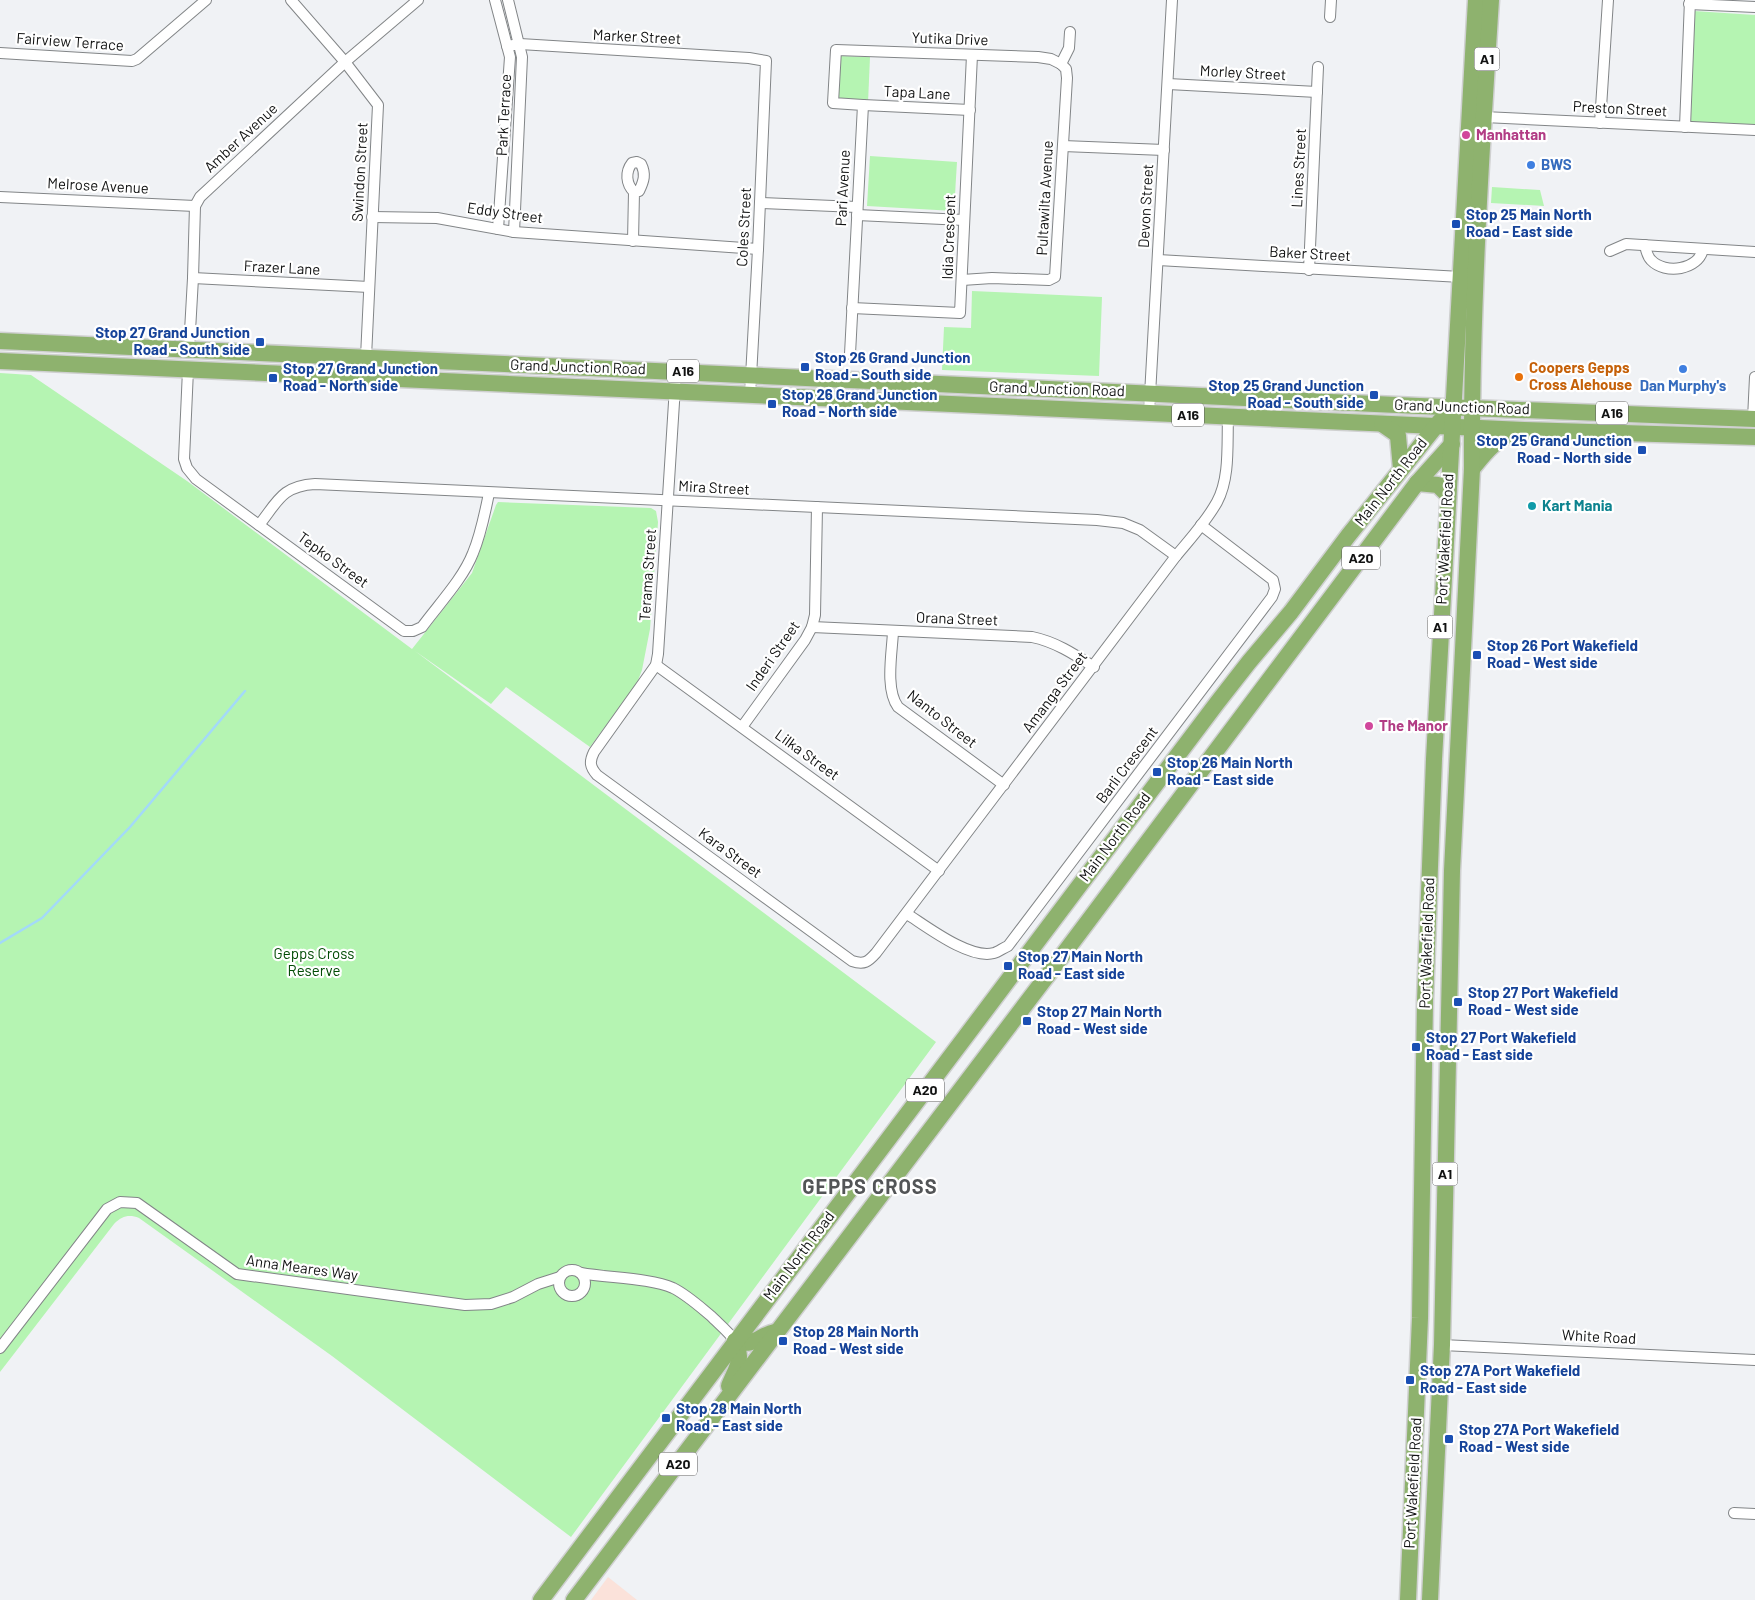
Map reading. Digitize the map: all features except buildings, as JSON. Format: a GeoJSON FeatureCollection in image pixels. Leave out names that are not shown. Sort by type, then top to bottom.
{"type":"FeatureCollection","features":[{"type":"Feature","properties":{"kind":"highway","name":"A1"},"geometry":{"type":"LineString","coordinates":[[1471,407],[1477,117],[1476,0]]}},
{"type":"Feature","properties":{"kind":"highway","name":"A1"},"geometry":{"type":"LineString","coordinates":[[1453,407],[1461,277],[1491,0]]}},
{"type":"Feature","properties":{"kind":"highway","name":"Grand Junction Road"},"geometry":{"type":"LineString","coordinates":[[0,341],[1754,419]]}},
{"type":"Feature","properties":{"kind":"highway","name":"Grand Junction Road"},"geometry":{"type":"LineString","coordinates":[[0,361],[1471,428],[1754,437]]}},
{"type":"Feature","properties":{"kind":"highway"},"geometry":{"type":"LineString","coordinates":[[1214,396],[1228,417],[1243,397]]}},
{"type":"Feature","properties":{"kind":"highway","name":"Port Wakefield Road"},"geometry":{"type":"LineString","coordinates":[[1408,1600],[1420,1318],[1425,1001],[1438,671],[1453,407]]}},
{"type":"Feature","properties":{"kind":"highway","name":"Main North Road"},"geometry":{"type":"LineString","coordinates":[[541,1600],[1249,662],[1291,612],[1435,426],[1453,407]]}},
{"type":"Feature","properties":{"kind":"highway","name":"Port Wakefield Road"},"geometry":{"type":"LineString","coordinates":[[1430,1600],[1442,1345],[1452,871],[1472,469],[1471,407]]}},
{"type":"Feature","properties":{"kind":"highway"},"geometry":{"type":"LineString","coordinates":[[1754,419],[1754,437]]}},
{"type":"Feature","properties":{"kind":"highway"},"geometry":{"type":"LineString","coordinates":[[1382,424],[1398,436],[1401,469]]}},
{"type":"Feature","properties":{"kind":"highway","name":"Main North Road"},"geometry":{"type":"LineString","coordinates":[[574,1600],[1417,483],[1451,445],[1471,428]]}},
{"type":"Feature","properties":{"kind":"highway"},"geometry":{"type":"LineString","coordinates":[[1472,469],[1496,442],[1508,435],[1524,430]]}},
{"type":"Feature","properties":{"kind":"highway"},"geometry":{"type":"LineString","coordinates":[[1417,483],[1438,485],[1448,494]]}},
{"type":"Feature","properties":{"kind":"highway"},"geometry":{"type":"LineString","coordinates":[[1291,612],[1309,626]]}},
{"type":"Feature","properties":{"kind":"highway"},"geometry":{"type":"LineString","coordinates":[[1438,671],[1461,673]]}},
{"type":"Feature","properties":{"kind":"highway"},"geometry":{"type":"LineString","coordinates":[[1425,1001],[1449,1002]]}},
{"type":"Feature","properties":{"kind":"highway"},"geometry":{"type":"LineString","coordinates":[[1418,1382],[1428,1355],[1432,1350],[1442,1345],[1420,1318]]}},
{"type":"Feature","properties":{"kind":"highway"},"geometry":{"type":"LineString","coordinates":[[735,1341],[750,1343],[778,1332]]}},
{"type":"Feature","properties":{"kind":"highway"},"geometry":{"type":"LineString","coordinates":[[726,1399],[740,1358],[735,1341]]}},
{"type":"Feature","properties":{"kind":"street","name":"Fairview Terrace"},"geometry":{"type":"LineString","coordinates":[[0,53],[132,61],[138,59],[206,0]]}},
{"type":"Feature","properties":{"kind":"street","name":"Swindon Street"},"geometry":{"type":"LineString","coordinates":[[291,0],[345,62],[378,105],[365,378]]}},
{"type":"Feature","properties":{"kind":"street","name":"Amber Avenue"},"geometry":{"type":"LineString","coordinates":[[195,206],[200,196],[345,62],[418,0]]}},
{"type":"Feature","properties":{"kind":"street","name":"Park Terrace"},"geometry":{"type":"LineString","coordinates":[[495,0],[510,57],[498,229]]}},
{"type":"Feature","properties":{"kind":"street","name":"Park Terrace"},"geometry":{"type":"LineString","coordinates":[[508,0],[522,57],[514,232]]}},
{"type":"Feature","properties":{"kind":"street","name":"Devon Street"},"geometry":{"type":"LineString","coordinates":[[1149,413],[1172,0]]}},
{"type":"Feature","properties":{"kind":"street"},"geometry":{"type":"LineString","coordinates":[[1330,17],[1331,0]]}},
{"type":"Feature","properties":{"kind":"street"},"geometry":{"type":"LineString","coordinates":[[1600,123],[1608,0]]}},
{"type":"Feature","properties":{"kind":"street"},"geometry":{"type":"LineString","coordinates":[[1685,127],[1690,2],[1755,7]]}},
{"type":"Feature","properties":{"kind":"street"},"geometry":{"type":"LineString","coordinates":[[1061,64],[1069,48],[1070,32]]}},
{"type":"Feature","properties":{"kind":"street","name":"Marker Street"},"geometry":{"type":"LineString","coordinates":[[507,46],[520,44],[749,58],[766,61]]}},
{"type":"Feature","properties":{"kind":"street","name":"Yutika Drive"},"geometry":{"type":"LineString","coordinates":[[863,105],[833,103],[836,50],[1051,58],[1061,64]]}},
{"type":"Feature","properties":{"kind":"street","name":"Idia Crescent"},"geometry":{"type":"LineString","coordinates":[[852,308],[960,313],[972,55]]}},
{"type":"Feature","properties":{"kind":"street","name":"Coles Street"},"geometry":{"type":"LineString","coordinates":[[750,395],[766,61]]}},
{"type":"Feature","properties":{"kind":"street","name":"Pultawilta Avenue"},"geometry":{"type":"LineString","coordinates":[[962,280],[992,278],[1048,280],[1055,277],[1067,73],[1061,64]]}},
{"type":"Feature","properties":{"kind":"street","name":"Lines Street"},"geometry":{"type":"LineString","coordinates":[[1309,270],[1318,67]]}},
{"type":"Feature","properties":{"kind":"street","name":"Morley Street"},"geometry":{"type":"LineString","coordinates":[[1168,84],[1317,92]]}},
{"type":"Feature","properties":{"kind":"street","name":"Tapa Lane"},"geometry":{"type":"LineString","coordinates":[[863,105],[970,110]]}},
{"type":"Feature","properties":{"kind":"street","name":"Pari Avenue"},"geometry":{"type":"LineString","coordinates":[[850,354],[863,105]]}},
{"type":"Feature","properties":{"kind":"street","name":"Preston Street"},"geometry":{"type":"LineString","coordinates":[[1477,117],[1755,130]]}},
{"type":"Feature","properties":{"kind":"street"},"geometry":{"type":"LineString","coordinates":[[1063,146],[1164,150]]}},
{"type":"Feature","properties":{"kind":"street"},"geometry":{"type":"LineString","coordinates":[[633,240],[634,192]]}},
{"type":"Feature","properties":{"kind":"street","name":"Melrose Avenue"},"geometry":{"type":"LineString","coordinates":[[0,197],[195,206]]}},
{"type":"Feature","properties":{"kind":"street"},"geometry":{"type":"LineString","coordinates":[[760,203],[964,220]]}},
{"type":"Feature","properties":{"kind":"street"},"geometry":{"type":"LineString","coordinates":[[189,349],[195,206]]}},
{"type":"Feature","properties":{"kind":"street","name":"Eddy Street"},"geometry":{"type":"LineString","coordinates":[[372,217],[438,218],[514,232],[758,249]]}},
{"type":"Feature","properties":{"kind":"street"},"geometry":{"type":"LineString","coordinates":[[1610,251],[1626,244],[1755,252]]}},
{"type":"Feature","properties":{"kind":"street"},"geometry":{"type":"LineString","coordinates":[[1645,245],[1648,256],[1655,263],[1660,266],[1676,268],[1694,264],[1700,257],[1703,249]]}},
{"type":"Feature","properties":{"kind":"street","name":"Baker Street"},"geometry":{"type":"LineString","coordinates":[[1158,260],[1309,270],[1461,277]]}},
{"type":"Feature","properties":{"kind":"street","name":"Frazer Lane"},"geometry":{"type":"LineString","coordinates":[[193,278],[369,287]]}},
{"type":"Feature","properties":{"kind":"street","name":"Tepko Street"},"geometry":{"type":"LineString","coordinates":[[188,370],[184,453],[187,468],[196,479],[404,631],[413,631],[422,627],[465,569],[473,554],[481,530],[490,493]]}},
{"type":"Feature","properties":{"kind":"street","name":"Terama Street"},"geometry":{"type":"LineString","coordinates":[[590,759],[656,665],[676,371]]}},
{"type":"Feature","properties":{"kind":"street"},"geometry":{"type":"LineString","coordinates":[[1754,419],[1755,377]]}},
{"type":"Feature","properties":{"kind":"street","name":"Amanga Street"},"geometry":{"type":"LineString","coordinates":[[861,964],[868,962],[876,954],[907,914],[1217,502],[1224,482],[1228,417]]}},
{"type":"Feature","properties":{"kind":"street","name":"Mira Street"},"geometry":{"type":"LineString","coordinates":[[259,525],[285,492],[300,485],[315,484],[1097,520],[1123,523],[1140,530],[1176,556]]}},
{"type":"Feature","properties":{"kind":"street","name":"Inderi Street"},"geometry":{"type":"LineString","coordinates":[[742,727],[805,640],[812,627],[815,614],[817,507]]}},
{"type":"Feature","properties":{"kind":"street","name":"Barli Crescent"},"geometry":{"type":"LineString","coordinates":[[907,914],[958,945],[974,952],[992,954],[1008,946],[1272,597],[1275,590],[1273,580],[1201,525]]}},
{"type":"Feature","properties":{"kind":"street","name":"Orana Street"},"geometry":{"type":"LineString","coordinates":[[812,627],[1032,637],[1046,640],[1064,648],[1094,667]]}},
{"type":"Feature","properties":{"kind":"street","name":"Nanto Street"},"geometry":{"type":"LineString","coordinates":[[893,632],[892,699],[898,707],[1004,785]]}},
{"type":"Feature","properties":{"kind":"street","name":"Lilka Street"},"geometry":{"type":"LineString","coordinates":[[656,665],[939,871]]}},
{"type":"Feature","properties":{"kind":"street","name":"Kara Street"},"geometry":{"type":"LineString","coordinates":[[590,759],[590,768],[597,775],[852,961],[861,964]]}},
{"type":"Feature","properties":{"kind":"street","name":"Anna Meares Way"},"geometry":{"type":"LineString","coordinates":[[0,1348],[107,1209],[120,1202],[137,1203],[237,1274],[465,1305],[490,1304],[513,1297],[538,1284],[560,1282]]}},
{"type":"Feature","properties":{"kind":"street"},"geometry":{"type":"LineString","coordinates":[[581,1273],[585,1280],[584,1287],[580,1293],[572,1296],[564,1294],[560,1282],[564,1272],[570,1270],[604,1277],[658,1283],[673,1288],[688,1297],[731,1335],[735,1341]]}},
{"type":"Feature","properties":{"kind":"street"},"geometry":{"type":"LineString","coordinates":[[584,1287],[604,1277]]}},
{"type":"Feature","properties":{"kind":"street","name":"White Road"},"geometry":{"type":"LineString","coordinates":[[1442,1345],[1755,1360]]}},
{"type":"Feature","properties":{"kind":"street"},"geometry":{"type":"LineString","coordinates":[[1734,1513],[1755,1514]]}},
{"type":"Feature","properties":{"kind":"shaded area"},"geometry":{"type":"Polygon","coordinates":[[[608,1577],[637,1600],[591,1600],[608,1577]]]}},
{"type":"Feature","properties":{"kind":"green space"},"geometry":{"type":"Polygon","coordinates":[[[1694,11],[1755,15],[1755,125],[1691,122],[1694,11]]]}},
{"type":"Feature","properties":{"kind":"green space"},"geometry":{"type":"Polygon","coordinates":[[[839,56],[870,57],[868,103],[836,101],[839,56]]]}},
{"type":"Feature","properties":{"kind":"green space"},"geometry":{"type":"Polygon","coordinates":[[[870,156],[957,162],[954,211],[867,206],[870,156]]]}},
{"type":"Feature","properties":{"kind":"green space"},"geometry":{"type":"Polygon","coordinates":[[[1492,187],[1540,190],[1544,206],[1491,203],[1492,187]]]}},
{"type":"Feature","properties":{"kind":"green space"},"geometry":{"type":"Polygon","coordinates":[[[972,291],[1102,297],[1099,376],[942,370],[944,327],[971,328],[972,291]]]}},
{"type":"Feature","properties":{"kind":"green space","name":"Gepps Cross Reserve"},"geometry":{"type":"Polygon","coordinates":[[[0,373],[31,375],[187,481],[412,649],[472,573],[498,502],[651,508],[656,511],[658,522],[650,629],[642,670],[637,683],[590,747],[506,687],[491,704],[415,651],[936,1042],[571,1537],[332,1356],[139,1218],[126,1216],[114,1224],[0,1372],[0,373]]]}},
{"type":"Feature","properties":{"kind":"waterway"},"geometry":{"type":"LineString","coordinates":[[0,943],[42,918],[130,827],[245,691]]}},
{"type":"Feature","properties":{"kind":"place","name":"Manhattan"},"geometry":{"type":"Point","coordinates":[1466,135]}},
{"type":"Feature","properties":{"kind":"place","name":"BWS"},"geometry":{"type":"Point","coordinates":[1531,165]}},
{"type":"Feature","properties":{"kind":"place","name":"Stop 25 Main North Road - East side"},"geometry":{"type":"Point","coordinates":[1456,224]}},
{"type":"Feature","properties":{"kind":"place","name":"Stop 27 Grand Junction Road - South side"},"geometry":{"type":"Point","coordinates":[260,342]}},
{"type":"Feature","properties":{"kind":"place","name":"Stop 26 Grand Junction Road - South side"},"geometry":{"type":"Point","coordinates":[805,367]}},
{"type":"Feature","properties":{"kind":"place","name":"Dan Murphy's"},"geometry":{"type":"Point","coordinates":[1683,369]}},
{"type":"Feature","properties":{"kind":"place","name":"Coopers Gepps Cross Alehouse"},"geometry":{"type":"Point","coordinates":[1519,377]}},
{"type":"Feature","properties":{"kind":"place","name":"Stop 27 Grand Junction Road - North side"},"geometry":{"type":"Point","coordinates":[273,378]}},
{"type":"Feature","properties":{"kind":"place","name":"Stop 25 Grand Junction Road - South side"},"geometry":{"type":"Point","coordinates":[1374,395]}},
{"type":"Feature","properties":{"kind":"place","name":"Stop 26 Grand Junction Road - North side"},"geometry":{"type":"Point","coordinates":[772,404]}},
{"type":"Feature","properties":{"kind":"place","name":"Stop 25 Grand Junction Road - North side"},"geometry":{"type":"Point","coordinates":[1642,450]}},
{"type":"Feature","properties":{"kind":"place","name":"Kart Mania"},"geometry":{"type":"Point","coordinates":[1532,506]}},
{"type":"Feature","properties":{"kind":"place","name":"Stop 26 Port Wakefield Road - West side"},"geometry":{"type":"Point","coordinates":[1477,655]}},
{"type":"Feature","properties":{"kind":"place","name":"The Manor"},"geometry":{"type":"Point","coordinates":[1369,726]}},
{"type":"Feature","properties":{"kind":"place","name":"Stop 26 Main North Road - East side"},"geometry":{"type":"Point","coordinates":[1157,772]}},
{"type":"Feature","properties":{"kind":"place","name":"Stop 27 Main North Road - East side"},"geometry":{"type":"Point","coordinates":[1008,966]}},
{"type":"Feature","properties":{"kind":"place","name":"Stop 27 Port Wakefield Road - West side"},"geometry":{"type":"Point","coordinates":[1458,1002]}},
{"type":"Feature","properties":{"kind":"place","name":"Stop 27 Main North Road - West side"},"geometry":{"type":"Point","coordinates":[1027,1021]}},
{"type":"Feature","properties":{"kind":"place","name":"Stop 27 Port Wakefield Road - East side"},"geometry":{"type":"Point","coordinates":[1416,1047]}},
{"type":"Feature","properties":{"kind":"place","name":"Stop 28 Main North Road - West side"},"geometry":{"type":"Point","coordinates":[783,1341]}},
{"type":"Feature","properties":{"kind":"place","name":"Stop 27A Port Wakefield Road - East side"},"geometry":{"type":"Point","coordinates":[1410,1380]}},
{"type":"Feature","properties":{"kind":"place","name":"Stop 28 Main North Road - East side"},"geometry":{"type":"Point","coordinates":[666,1418]}},
{"type":"Feature","properties":{"kind":"place","name":"Stop 27A Port Wakefield Road - West side"},"geometry":{"type":"Point","coordinates":[1449,1439]}},
{"type":"Feature","properties":{"kind":"district","name":"GEPPS CROSS"},"geometry":{"type":"Point","coordinates":[870,1187]}}]}
